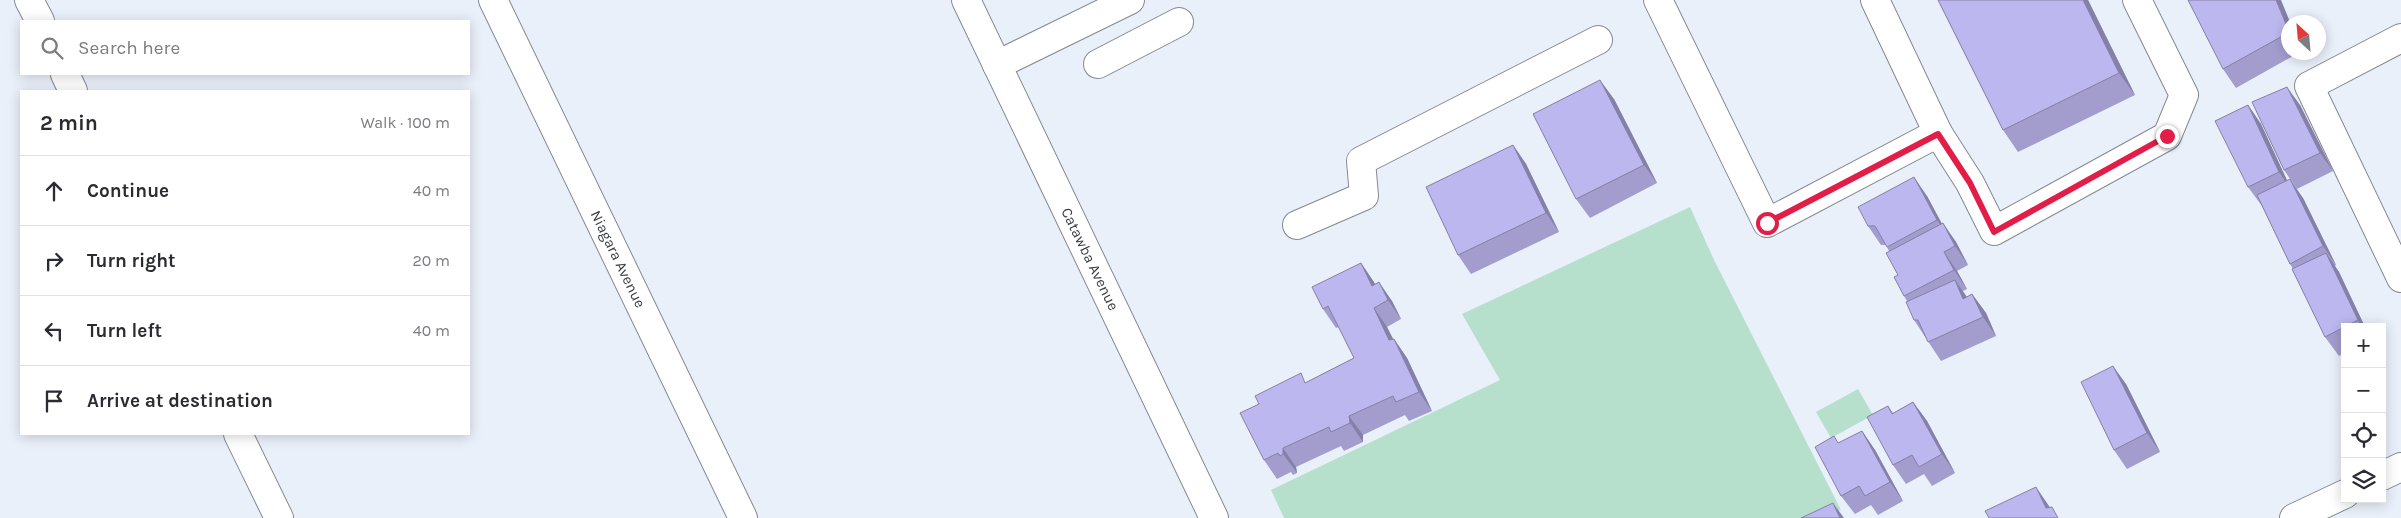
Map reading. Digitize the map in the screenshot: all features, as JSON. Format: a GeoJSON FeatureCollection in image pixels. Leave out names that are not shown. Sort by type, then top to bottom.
{"type":"FeatureCollection","features":[{"type":"Feature","properties":{"kind":"street"},"geometry":{"type":"LineString","coordinates":[[29,0],[39,20]]}},
{"type":"Feature","properties":{"kind":"street","name":"Niagara Avenue"},"geometry":{"type":"LineString","coordinates":[[493,0],[742,518]]}},
{"type":"Feature","properties":{"kind":"street","name":"Catawba Avenue"},"geometry":{"type":"LineString","coordinates":[[966,0],[1214,518]]}},
{"type":"Feature","properties":{"kind":"street"},"geometry":{"type":"LineString","coordinates":[[997,65],[1130,0]]}},
{"type":"Feature","properties":{"kind":"street"},"geometry":{"type":"LineString","coordinates":[[1658,0],[1767,223],[1938,134]]}},
{"type":"Feature","properties":{"kind":"street"},"geometry":{"type":"LineString","coordinates":[[1875,0],[1938,134],[1970,183],[1994,232],[2167,136],[2184,95],[2137,0]]}},
{"type":"Feature","properties":{"kind":"street"},"geometry":{"type":"LineString","coordinates":[[1098,64],[1179,22]]}},
{"type":"Feature","properties":{"kind":"street"},"geometry":{"type":"LineString","coordinates":[[2401,38],[2309,86],[2401,278]]}},
{"type":"Feature","properties":{"kind":"street"},"geometry":{"type":"LineString","coordinates":[[1297,225],[1364,196],[1361,161],[1598,40]]}},
{"type":"Feature","properties":{"kind":"street"},"geometry":{"type":"LineString","coordinates":[[65,75],[73,90]]}},
{"type":"Feature","properties":{"kind":"street"},"geometry":{"type":"LineString","coordinates":[[238,435],[279,518]]}},
{"type":"Feature","properties":{"kind":"street"},"geometry":{"type":"LineString","coordinates":[[2386,474],[2401,467]]}},
{"type":"Feature","properties":{"kind":"street"},"geometry":{"type":"LineString","coordinates":[[2294,518],[2341,496]]}},
{"type":"Feature","properties":{"kind":"green space"},"geometry":{"type":"Polygon","coordinates":[[[1690,207],[1715,262],[1841,510],[1818,518],[1284,518],[1271,490],[1500,380],[1462,314],[1690,207]]]}},
{"type":"Feature","properties":{"kind":"green space"},"geometry":{"type":"Polygon","coordinates":[[[1858,389],[1873,415],[1831,438],[1816,412],[1858,389]]]}},
{"type":"Feature","properties":{"kind":"building"},"geometry":{"type":"Polygon","coordinates":[[[1938,0],[2083,0],[2119,73],[2003,130],[1938,0]]]}},
{"type":"Feature","properties":{"kind":"building"},"geometry":{"type":"Polygon","coordinates":[[[2188,0],[2276,0],[2282,15],[2281,37],[2223,69],[2188,0]]]}},
{"type":"Feature","properties":{"kind":"building"},"geometry":{"type":"Polygon","coordinates":[[[1600,80],[1644,165],[1576,199],[1533,114],[1600,80]]]}},
{"type":"Feature","properties":{"kind":"building"},"geometry":{"type":"Polygon","coordinates":[[[2287,87],[2320,153],[2284,170],[2252,102],[2287,87]]]}},
{"type":"Feature","properties":{"kind":"building"},"geometry":{"type":"Polygon","coordinates":[[[2248,105],[2279,172],[2248,187],[2215,121],[2248,105]]]}},
{"type":"Feature","properties":{"kind":"building"},"geometry":{"type":"Polygon","coordinates":[[[1513,145],[1546,213],[1458,255],[1426,187],[1513,145]]]}},
{"type":"Feature","properties":{"kind":"building"},"geometry":{"type":"Polygon","coordinates":[[[1914,177],[1937,220],[1887,247],[1875,226],[1868,226],[1858,207],[1914,177]]]}},
{"type":"Feature","properties":{"kind":"building"},"geometry":{"type":"Polygon","coordinates":[[[2290,179],[2323,246],[2290,264],[2257,195],[2290,179]]]}},
{"type":"Feature","properties":{"kind":"building"},"geometry":{"type":"Polygon","coordinates":[[[1943,223],[1955,246],[1944,252],[1954,270],[1904,296],[1894,277],[1898,275],[1886,253],[1943,223]]]}},
{"type":"Feature","properties":{"kind":"building"},"geometry":{"type":"Polygon","coordinates":[[[2326,253],[2358,320],[2352,323],[2341,323],[2341,329],[2325,337],[2292,269],[2326,253]]]}},
{"type":"Feature","properties":{"kind":"building"},"geometry":{"type":"Polygon","coordinates":[[[1361,263],[1372,286],[1379,282],[1388,300],[1374,308],[1389,340],[1394,339],[1419,392],[1396,402],[1393,396],[1349,416],[1350,423],[1331,432],[1329,427],[1283,448],[1283,454],[1280,456],[1278,453],[1264,460],[1240,413],[1259,404],[1255,396],[1301,373],[1305,383],[1354,358],[1328,306],[1323,309],[1312,287],[1361,263]]]}},
{"type":"Feature","properties":{"kind":"building"},"geometry":{"type":"Polygon","coordinates":[[[1955,280],[1963,299],[1972,294],[1983,317],[1928,342],[1918,320],[1914,320],[1906,302],[1955,280]]]}},
{"type":"Feature","properties":{"kind":"building"},"geometry":{"type":"Polygon","coordinates":[[[2113,366],[2147,433],[2114,450],[2081,382],[2113,366]]]}},
{"type":"Feature","properties":{"kind":"building"},"geometry":{"type":"Polygon","coordinates":[[[1913,402],[1942,454],[1919,467],[1912,455],[1893,465],[1867,417],[1888,406],[1892,414],[1913,402]]]}},
{"type":"Feature","properties":{"kind":"building"},"geometry":{"type":"Polygon","coordinates":[[[1862,431],[1890,482],[1865,496],[1859,486],[1841,496],[1815,447],[1834,436],[1838,443],[1862,431]]]}},
{"type":"Feature","properties":{"kind":"building"},"geometry":{"type":"Polygon","coordinates":[[[2036,487],[2046,508],[2052,507],[2058,518],[1989,518],[1985,511],[2036,487]]]}},
{"type":"Feature","properties":{"kind":"building"},"geometry":{"type":"Polygon","coordinates":[[[1833,503],[1840,518],[1801,518],[1833,503]]]}},
{"type":"Feature","properties":{"kind":"route"},"geometry":{"type":"LineString","coordinates":[[1767,223],[1938,134],[1970,183],[1994,232],[2167,136]]}}]}
